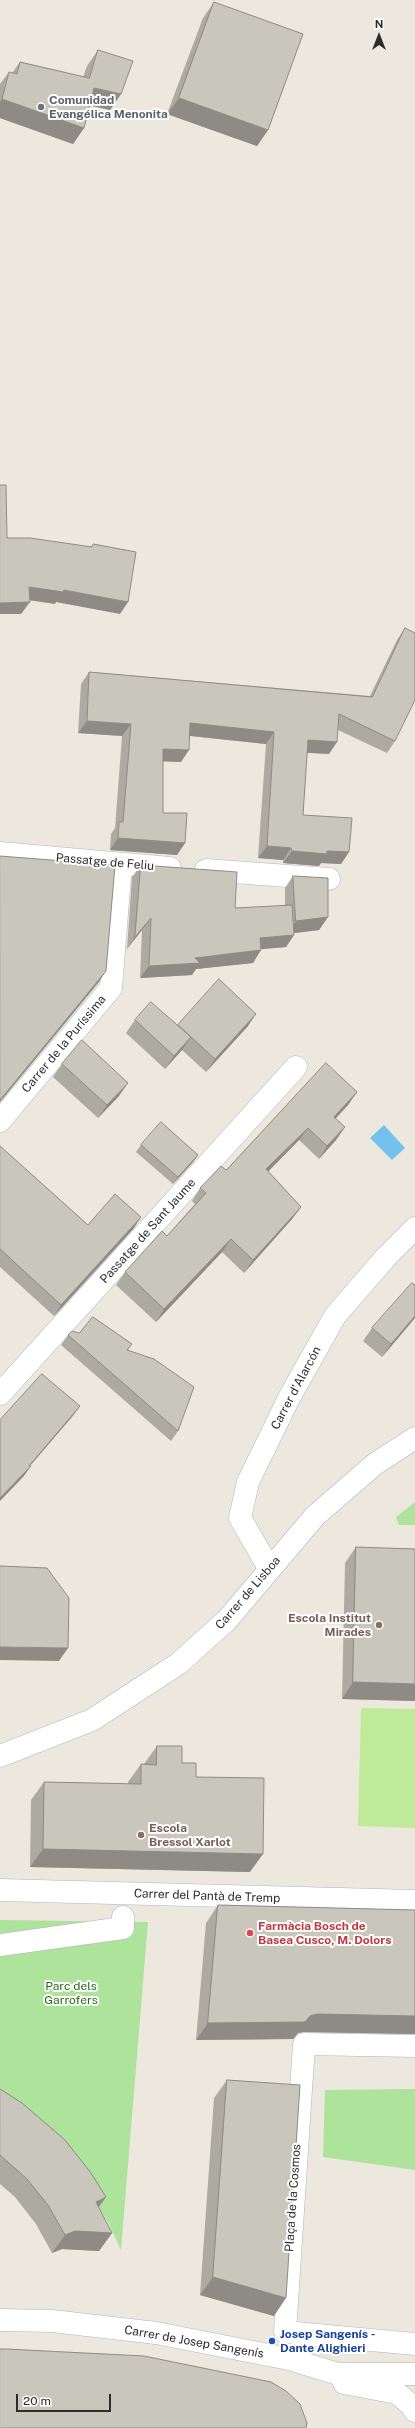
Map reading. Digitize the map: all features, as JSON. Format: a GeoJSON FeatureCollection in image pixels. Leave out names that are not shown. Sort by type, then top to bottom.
{"type":"FeatureCollection","features":[{"type":"Feature","properties":{"kind":"street","name":"Passatge de Feliu"},"geometry":{"type":"LineString","coordinates":[[0,853],[121,864],[329,879]]}},
{"type":"Feature","properties":{"kind":"street","name":"Carrer de la Puríssima"},"geometry":{"type":"LineString","coordinates":[[0,1121],[111,988],[121,864]]}},
{"type":"Feature","properties":{"kind":"street","name":"Passatge de Sant Jaume"},"geometry":{"type":"LineString","coordinates":[[0,1394],[296,1067]]}},
{"type":"Feature","properties":{"kind":"street","name":"Carrer d'Alarcón"},"geometry":{"type":"LineString","coordinates":[[269,1568],[240,1518],[248,1482],[289,1398],[335,1316],[386,1257],[415,1228]]}},
{"type":"Feature","properties":{"kind":"street","name":"Carrer de Lisboa"},"geometry":{"type":"LineString","coordinates":[[0,1756],[92,1720],[178,1664],[227,1620],[269,1568],[316,1516],[375,1464],[415,1438]]}},
{"type":"Feature","properties":{"kind":"street","name":"Carrer del Pantà de Tremp"},"geometry":{"type":"LineString","coordinates":[[0,1890],[415,1901]]}},
{"type":"Feature","properties":{"kind":"street"},"geometry":{"type":"LineString","coordinates":[[0,1945],[123,1928],[123,1917]]}},
{"type":"Feature","properties":{"kind":"street","name":"Plaça de la Cosmos"},"geometry":{"type":"LineString","coordinates":[[415,2046],[304,2044],[285,2332],[415,2344]]}},
{"type":"Feature","properties":{"kind":"street","name":"Carrer de Josep Sangenís"},"geometry":{"type":"LineString","coordinates":[[0,2320],[52,2321],[156,2333],[289,2359],[338,2374],[411,2375]]}},
{"type":"Feature","properties":{"kind":"street","name":"Carrer de Josep Sangenís"},"geometry":{"type":"LineString","coordinates":[[338,2374],[345,2385],[397,2393],[412,2406],[415,2411]]}},
{"type":"Feature","properties":{"kind":"green space"},"geometry":{"type":"Polygon","coordinates":[[[415,1502],[415,1525],[399,1525],[396,1517],[415,1502]]]}},
{"type":"Feature","properties":{"kind":"green space"},"geometry":{"type":"Polygon","coordinates":[[[361,1708],[415,1709],[415,1828],[358,1826],[361,1708]]]}},
{"type":"Feature","properties":{"kind":"green space","name":"Parc dels Garrofers"},"geometry":{"type":"Polygon","coordinates":[[[0,1920],[148,1922],[121,2250],[109,2224],[86,2185],[0,2103],[0,1920]]]}},
{"type":"Feature","properties":{"kind":"green space"},"geometry":{"type":"Polygon","coordinates":[[[415,2089],[415,2170],[323,2157],[325,2090],[415,2089]]]}},
{"type":"Feature","properties":{"kind":"water"},"geometry":{"type":"Polygon","coordinates":[[[384,1125],[405,1148],[392,1160],[370,1138],[384,1125]]]}},
{"type":"Feature","properties":{"kind":"building"},"geometry":{"type":"Polygon","coordinates":[[[214,2],[303,34],[268,130],[179,98],[214,2]]]}},
{"type":"Feature","properties":{"kind":"building"},"geometry":{"type":"Polygon","coordinates":[[[98,50],[133,61],[121,94],[94,88],[84,128],[2,99],[9,72],[17,74],[20,62],[89,78],[98,50]]]}},
{"type":"Feature","properties":{"kind":"building"},"geometry":{"type":"Polygon","coordinates":[[[0,485],[6,485],[7,538],[30,538],[92,547],[93,544],[136,552],[128,602],[64,590],[63,592],[29,587],[30,602],[0,603],[0,485]]]}},
{"type":"Feature","properties":{"kind":"building"},"geometry":{"type":"Polygon","coordinates":[[[405,628],[415,633],[415,700],[395,741],[339,714],[337,742],[308,740],[303,815],[352,818],[349,852],[327,851],[327,854],[292,851],[291,848],[267,846],[274,732],[190,723],[189,750],[163,749],[163,813],[187,813],[185,843],[118,838],[119,822],[123,822],[131,724],[87,721],[89,672],[372,697],[405,628]]]}},
{"type":"Feature","properties":{"kind":"building"},"geometry":{"type":"Polygon","coordinates":[[[0,856],[115,865],[106,971],[0,1100],[0,856]]]}},
{"type":"Feature","properties":{"kind":"building"},"geometry":{"type":"Polygon","coordinates":[[[141,865],[237,872],[235,908],[292,905],[294,935],[260,938],[261,950],[195,958],[200,963],[149,966],[151,918],[135,937],[141,865]]]}},
{"type":"Feature","properties":{"kind":"building"},"geometry":{"type":"Polygon","coordinates":[[[293,876],[328,878],[328,917],[296,921],[293,876]]]}},
{"type":"Feature","properties":{"kind":"building"},"geometry":{"type":"Polygon","coordinates":[[[219,979],[256,1014],[215,1059],[178,1025],[219,979]]]}},
{"type":"Feature","properties":{"kind":"building"},"geometry":{"type":"Polygon","coordinates":[[[151,1002],[191,1037],[174,1056],[135,1020],[151,1002]]]}},
{"type":"Feature","properties":{"kind":"building"},"geometry":{"type":"Polygon","coordinates":[[[82,1040],[128,1083],[107,1105],[62,1064],[82,1040]]]}},
{"type":"Feature","properties":{"kind":"building"},"geometry":{"type":"Polygon","coordinates":[[[326,1063],[357,1092],[334,1117],[345,1127],[327,1146],[308,1128],[266,1169],[301,1207],[253,1260],[231,1239],[164,1309],[125,1272],[162,1231],[167,1236],[206,1193],[200,1188],[221,1166],[226,1170],[326,1063]]]}},
{"type":"Feature","properties":{"kind":"building"},"geometry":{"type":"Polygon","coordinates":[[[161,1122],[198,1155],[178,1177],[141,1145],[161,1122]]]}},
{"type":"Feature","properties":{"kind":"building"},"geometry":{"type":"Polygon","coordinates":[[[0,1146],[88,1225],[115,1194],[141,1217],[61,1305],[0,1249],[0,1146]]]}},
{"type":"Feature","properties":{"kind":"building"},"geometry":{"type":"Polygon","coordinates":[[[412,1283],[415,1285],[415,1316],[391,1344],[372,1328],[412,1283]]]}},
{"type":"Feature","properties":{"kind":"building"},"geometry":{"type":"Polygon","coordinates":[[[93,1317],[132,1344],[127,1350],[154,1359],[194,1387],[178,1431],[68,1335],[72,1331],[79,1333],[93,1317]]]}},
{"type":"Feature","properties":{"kind":"building"},"geometry":{"type":"Polygon","coordinates":[[[42,1374],[80,1406],[29,1466],[31,1466],[0,1498],[0,1420],[42,1374]]]}},
{"type":"Feature","properties":{"kind":"building","name":"Escola Institut Mirades"},"geometry":{"type":"Polygon","coordinates":[[[356,1547],[415,1549],[415,1684],[353,1682],[356,1547]]]}},
{"type":"Feature","properties":{"kind":"building"},"geometry":{"type":"Polygon","coordinates":[[[0,1566],[47,1568],[69,1598],[68,1648],[0,1647],[0,1566]]]}},
{"type":"Feature","properties":{"kind":"building","name":"Escola Bressol Xarlot"},"geometry":{"type":"Polygon","coordinates":[[[157,1746],[182,1746],[182,1763],[196,1763],[196,1777],[264,1778],[263,1854],[43,1849],[44,1782],[141,1784],[141,1764],[156,1765],[157,1746]]]}},
{"type":"Feature","properties":{"kind":"building"},"geometry":{"type":"Polygon","coordinates":[[[218,1905],[415,1910],[415,2016],[317,2014],[310,2016],[305,2022],[208,2023],[218,1905]]]}},
{"type":"Feature","properties":{"kind":"building"},"geometry":{"type":"Polygon","coordinates":[[[227,2080],[300,2085],[286,2298],[213,2277],[227,2080]]]}},
{"type":"Feature","properties":{"kind":"building"},"geometry":{"type":"Polygon","coordinates":[[[0,2089],[22,2103],[65,2140],[91,2173],[106,2197],[96,2202],[112,2233],[75,2231],[65,2235],[48,2205],[27,2179],[0,2155],[0,2089]]]}},
{"type":"Feature","properties":{"kind":"building"},"geometry":{"type":"Polygon","coordinates":[[[0,2349],[144,2356],[271,2382],[286,2391],[300,2404],[307,2423],[306,2428],[0,2428],[0,2349]]]}},
{"type":"Feature","properties":{"kind":"place","name":"Comunidad Evangélica Menonita"},"geometry":{"type":"Point","coordinates":[41,107]}},
{"type":"Feature","properties":{"kind":"place","name":"Escola Institut Mirades"},"geometry":{"type":"Point","coordinates":[379,1625]}},
{"type":"Feature","properties":{"kind":"place","name":"Escola Bressol Xarlot"},"geometry":{"type":"Point","coordinates":[141,1835]}},
{"type":"Feature","properties":{"kind":"place","name":"Farmàcia Bosch de Basea Cusco, M. Dolors"},"geometry":{"type":"Point","coordinates":[250,1933]}},
{"type":"Feature","properties":{"kind":"place","name":"Josep Sangenís - Dante Alighieri"},"geometry":{"type":"Point","coordinates":[272,2341]}}]}
